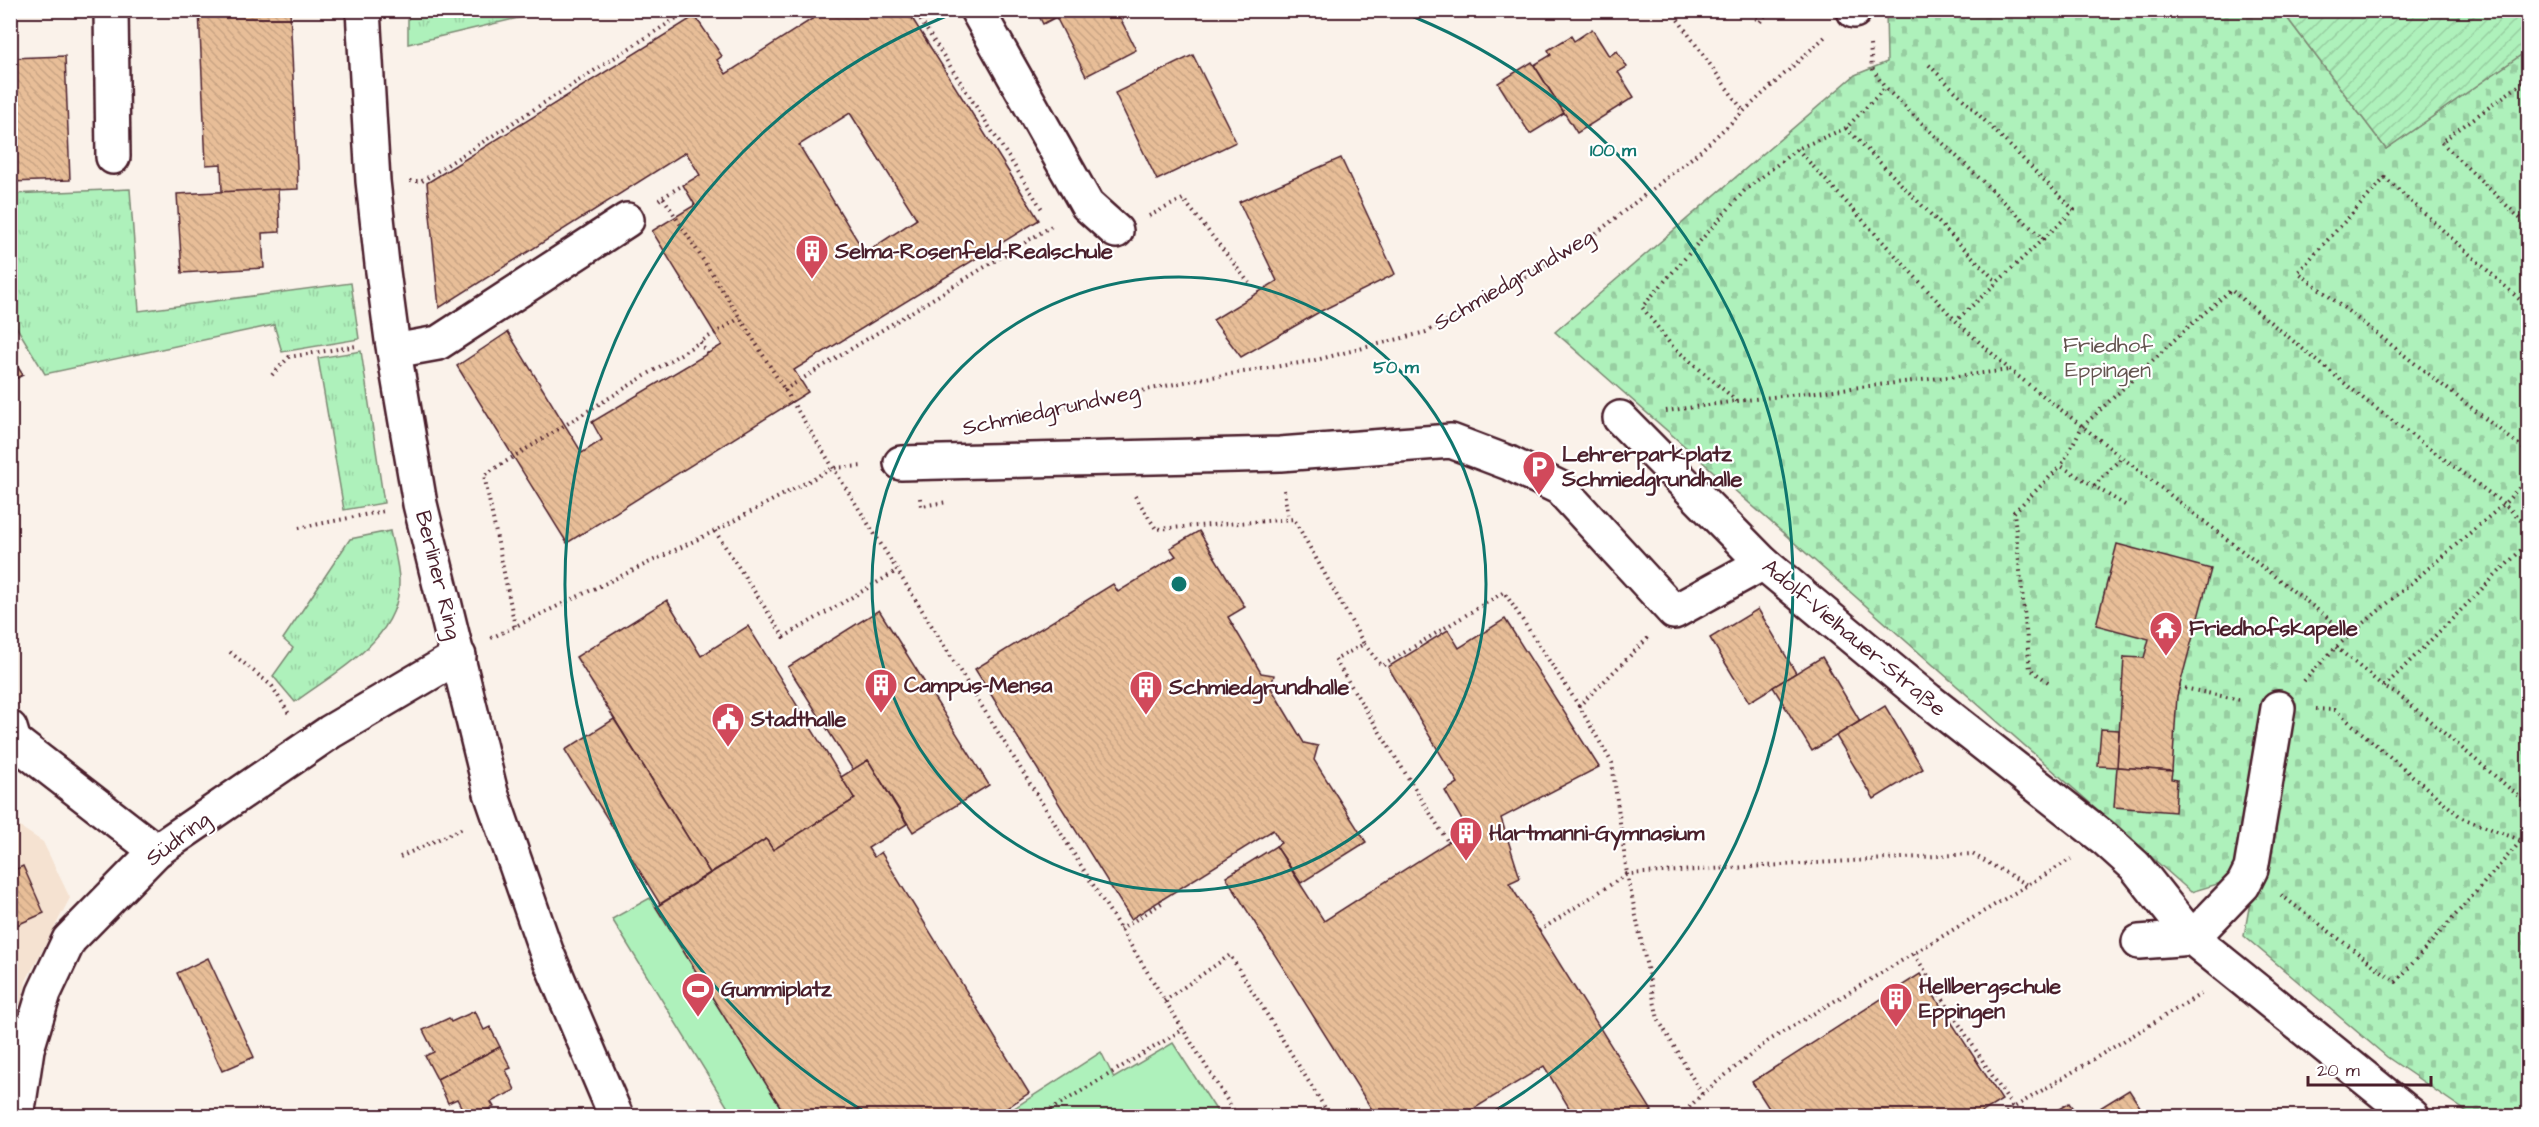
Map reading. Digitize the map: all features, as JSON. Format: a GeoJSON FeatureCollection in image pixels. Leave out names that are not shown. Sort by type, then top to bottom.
{"type":"FeatureCollection","features":[{"type":"Feature","properties":{"kind":"street"},"geometry":{"type":"LineString","coordinates":[[111,10],[113,157]]}},
{"type":"Feature","properties":{"kind":"street","name":"Berliner Ring"},"geometry":{"type":"LineString","coordinates":[[363,10],[373,181],[393,345],[420,504],[491,793],[546,951],[616,1116]]}},
{"type":"Feature","properties":{"kind":"street"},"geometry":{"type":"LineString","coordinates":[[978,10],[1087,205],[1116,231]]}},
{"type":"Feature","properties":{"kind":"street"},"geometry":{"type":"LineString","coordinates":[[393,345],[438,343],[627,220]]}},
{"type":"Feature","properties":{"kind":"street","name":"Adolf-Vielhauer-Straße"},"geometry":{"type":"LineString","coordinates":[[1620,418],[1763,563],[1928,700],[2136,866],[2192,938]]}},
{"type":"Feature","properties":{"kind":"street","name":"Schmiedgrundweg"},"geometry":{"type":"LineString","coordinates":[[908,463],[1280,454],[1451,441],[1509,462],[1560,488],[1674,612]]}},
{"type":"Feature","properties":{"kind":"street"},"geometry":{"type":"LineString","coordinates":[[1674,612],[1763,563]]}},
{"type":"Feature","properties":{"kind":"street","name":"Südring"},"geometry":{"type":"LineString","coordinates":[[17,1116],[30,1038],[44,993],[69,940],[156,851],[310,746],[459,656]]}},
{"type":"Feature","properties":{"kind":"street"},"geometry":{"type":"LineString","coordinates":[[2139,942],[2192,938],[2243,885],[2251,869],[2278,708]]}},
{"type":"Feature","properties":{"kind":"street"},"geometry":{"type":"LineString","coordinates":[[12,737],[156,851]]}},
{"type":"Feature","properties":{"kind":"street"},"geometry":{"type":"LineString","coordinates":[[2192,938],[2412,1116]]}},
{"type":"Feature","properties":{"kind":"path"},"geometry":{"type":"LineString","coordinates":[[373,181],[422,181],[690,10]]}},
{"type":"Feature","properties":{"kind":"path"},"geometry":{"type":"LineString","coordinates":[[914,10],[1053,225]]}},
{"type":"Feature","properties":{"kind":"path"},"geometry":{"type":"LineString","coordinates":[[1671,10],[1743,112]]}},
{"type":"Feature","properties":{"kind":"path"},"geometry":{"type":"LineString","coordinates":[[1747,10],[1760,22],[1769,10]]}},
{"type":"Feature","properties":{"kind":"path"},"geometry":{"type":"LineString","coordinates":[[1854,11],[1869,27],[1872,68],[1885,88],[2043,239]]}},
{"type":"Feature","properties":{"kind":"path","name":"Schmiedgrundweg"},"geometry":{"type":"LineString","coordinates":[[992,422],[1199,379],[1312,361],[1426,332],[1491,298],[1590,238],[1698,153],[1854,11]]}},
{"type":"Feature","properties":{"kind":"path"},"geometry":{"type":"LineString","coordinates":[[1929,65],[2074,210],[1956,321]]}},
{"type":"Feature","properties":{"kind":"path"},"geometry":{"type":"LineString","coordinates":[[2529,79],[2441,142],[2529,226]]}},
{"type":"Feature","properties":{"kind":"path"},"geometry":{"type":"LineString","coordinates":[[1737,400],[1671,345],[1642,307],[1745,190],[1797,149],[1846,128],[1885,88]]}},
{"type":"Feature","properties":{"kind":"path"},"geometry":{"type":"LineString","coordinates":[[1846,128],[1997,282]]}},
{"type":"Feature","properties":{"kind":"path"},"geometry":{"type":"LineString","coordinates":[[1797,149],[1956,321],[2010,370],[2351,636]]}},
{"type":"Feature","properties":{"kind":"path"},"geometry":{"type":"LineString","coordinates":[[2529,308],[2385,178],[2298,272],[2529,452]]}},
{"type":"Feature","properties":{"kind":"path"},"geometry":{"type":"LineString","coordinates":[[627,220],[683,185]]}},
{"type":"Feature","properties":{"kind":"path"},"geometry":{"type":"LineString","coordinates":[[663,197],[833,468],[895,572],[1237,1116]]}},
{"type":"Feature","properties":{"kind":"path"},"geometry":{"type":"LineString","coordinates":[[1116,231],[1183,199],[1249,283]]}},
{"type":"Feature","properties":{"kind":"path"},"geometry":{"type":"LineString","coordinates":[[784,390],[1087,205]]}},
{"type":"Feature","properties":{"kind":"path"},"geometry":{"type":"LineString","coordinates":[[2048,682],[2030,669],[2014,512],[2061,466],[2082,427],[2231,290],[2370,404],[2504,504],[2529,526]]}},
{"type":"Feature","properties":{"kind":"path"},"geometry":{"type":"LineString","coordinates":[[515,626],[484,476],[740,318]]}},
{"type":"Feature","properties":{"kind":"path"},"geometry":{"type":"LineString","coordinates":[[700,342],[706,354]]}},
{"type":"Feature","properties":{"kind":"path"},"geometry":{"type":"LineString","coordinates":[[272,375],[289,357],[393,345]]}},
{"type":"Feature","properties":{"kind":"path"},"geometry":{"type":"LineString","coordinates":[[1620,418],[1737,400],[2010,370]]}},
{"type":"Feature","properties":{"kind":"path"},"geometry":{"type":"LineString","coordinates":[[2094,486],[2122,457]]}},
{"type":"Feature","properties":{"kind":"path"},"geometry":{"type":"LineString","coordinates":[[908,463],[921,506],[954,501]]}},
{"type":"Feature","properties":{"kind":"path"},"geometry":{"type":"LineString","coordinates":[[2061,466],[2125,505]]}},
{"type":"Feature","properties":{"kind":"path"},"geometry":{"type":"LineString","coordinates":[[459,656],[515,626],[715,531],[833,468]]}},
{"type":"Feature","properties":{"kind":"path"},"geometry":{"type":"LineString","coordinates":[[2278,708],[2336,647],[2504,504],[2529,478]]}},
{"type":"Feature","properties":{"kind":"path"},"geometry":{"type":"LineString","coordinates":[[1134,495],[1156,529],[1294,519],[1364,644],[1382,666],[1504,592],[1579,706],[1612,763],[1627,874],[1658,1019],[1702,1094]]}},
{"type":"Feature","properties":{"kind":"path"},"geometry":{"type":"LineString","coordinates":[[299,528],[420,504]]}},
{"type":"Feature","properties":{"kind":"path"},"geometry":{"type":"LineString","coordinates":[[715,531],[784,637],[895,572]]}},
{"type":"Feature","properties":{"kind":"path"},"geometry":{"type":"LineString","coordinates":[[2384,687],[2529,543]]}},
{"type":"Feature","properties":{"kind":"path"},"geometry":{"type":"LineString","coordinates":[[1579,706],[1674,612]]}},
{"type":"Feature","properties":{"kind":"path"},"geometry":{"type":"LineString","coordinates":[[1364,644],[1335,660],[1448,842]]}},
{"type":"Feature","properties":{"kind":"path"},"geometry":{"type":"LineString","coordinates":[[2336,647],[2384,687],[2399,695],[2529,804]]}},
{"type":"Feature","properties":{"kind":"path"},"geometry":{"type":"LineString","coordinates":[[230,652],[272,686],[310,746]]}},
{"type":"Feature","properties":{"kind":"path"},"geometry":{"type":"LineString","coordinates":[[2179,687],[2278,708],[2335,710],[2462,818],[2521,842],[2529,843]]}},
{"type":"Feature","properties":{"kind":"path"},"geometry":{"type":"LineString","coordinates":[[400,857],[475,823],[469,804],[491,793]]}},
{"type":"Feature","properties":{"kind":"path"},"geometry":{"type":"LineString","coordinates":[[1681,1116],[1702,1094],[1768,1041],[2105,839]]}},
{"type":"Feature","properties":{"kind":"path"},"geometry":{"type":"LineString","coordinates":[[2251,869],[2296,909],[2397,982],[2521,842]]}},
{"type":"Feature","properties":{"kind":"path"},"geometry":{"type":"LineString","coordinates":[[1539,931],[1627,874],[1972,854],[2028,885]]}},
{"type":"Feature","properties":{"kind":"path"},"geometry":{"type":"LineString","coordinates":[[1120,930],[1163,902],[1161,899]]}},
{"type":"Feature","properties":{"kind":"path"},"geometry":{"type":"LineString","coordinates":[[1914,954],[2013,1108]]}},
{"type":"Feature","properties":{"kind":"path"},"geometry":{"type":"LineString","coordinates":[[1164,1001],[1230,955],[1330,1116]]}},
{"type":"Feature","properties":{"kind":"path"},"geometry":{"type":"LineString","coordinates":[[2001,1116],[2235,974]]}},
{"type":"Feature","properties":{"kind":"path"},"geometry":{"type":"LineString","coordinates":[[1040,1116],[1184,1029]]}},
{"type":"Feature","properties":{"kind":"shaded area"},"geometry":{"type":"Polygon","coordinates":[[[11,821],[43,842],[70,898],[26,981],[11,1056],[11,821]]]}},
{"type":"Feature","properties":{"kind":"green space"},"geometry":{"type":"Polygon","coordinates":[[[408,10],[548,10],[548,11],[408,44],[408,10]]]}},
{"type":"Feature","properties":{"kind":"green space","name":"Friedhof Eppingen"},"geometry":{"type":"Polygon","coordinates":[[[1886,11],[2282,11],[2386,149],[2528,50],[2528,1116],[2473,1116],[2387,1057],[2244,936],[2252,891],[2234,879],[2191,892],[1555,332],[1855,75],[1887,62],[1886,11]]]}},
{"type":"Feature","properties":{"kind":"green space"},"geometry":{"type":"Polygon","coordinates":[[[2282,11],[2528,11],[2528,50],[2386,149],[2282,11]]]}},
{"type":"Feature","properties":{"kind":"green space"},"geometry":{"type":"Polygon","coordinates":[[[130,189],[139,311],[351,283],[359,339],[282,352],[274,325],[45,374],[11,318],[11,194],[130,189]]]}},
{"type":"Feature","properties":{"kind":"green space"},"geometry":{"type":"Polygon","coordinates":[[[361,351],[384,503],[344,510],[318,358],[361,351]]]}},
{"type":"Feature","properties":{"kind":"green space"},"geometry":{"type":"Polygon","coordinates":[[[390,531],[399,581],[397,602],[389,620],[378,637],[363,652],[295,702],[273,676],[293,648],[283,639],[350,539],[390,531]]]}},
{"type":"Feature","properties":{"kind":"green space","name":"Gummiplatz"},"geometry":{"type":"Polygon","coordinates":[[[650,898],[786,1116],[733,1116],[612,919],[650,898]]]}},
{"type":"Feature","properties":{"kind":"green space"},"geometry":{"type":"Polygon","coordinates":[[[1173,1043],[1220,1116],[1002,1116],[1101,1052],[1114,1078],[1173,1043]]]}},
{"type":"Feature","properties":{"kind":"building"},"geometry":{"type":"Polygon","coordinates":[[[199,10],[290,10],[298,189],[222,192],[221,164],[206,165],[199,10]]]}},
{"type":"Feature","properties":{"kind":"building","name":"Selma-Rosenfeld-Realschule"},"geometry":{"type":"Polygon","coordinates":[[[826,10],[907,10],[1039,220],[794,370],[808,392],[567,543],[457,366],[508,332],[582,453],[602,440],[592,422],[722,345],[652,231],[695,205],[683,185],[700,175],[686,152],[439,308],[427,183],[695,16],[722,56],[717,60],[726,74],[826,10]],[[850,113],[799,145],[865,253],[917,219],[850,113]]]}},
{"type":"Feature","properties":{"kind":"building"},"geometry":{"type":"Polygon","coordinates":[[[1036,10],[1116,10],[1136,50],[1086,76],[1056,17],[1043,24],[1036,10]]]}},
{"type":"Feature","properties":{"kind":"building"},"geometry":{"type":"Polygon","coordinates":[[[1592,29],[1609,56],[1617,51],[1627,67],[1618,72],[1634,97],[1577,133],[1534,65],[1551,55],[1548,50],[1571,36],[1574,41],[1592,29]]]}},
{"type":"Feature","properties":{"kind":"building"},"geometry":{"type":"Polygon","coordinates":[[[1193,55],[1236,142],[1157,180],[1115,93],[1193,55]]]}},
{"type":"Feature","properties":{"kind":"building"},"geometry":{"type":"Polygon","coordinates":[[[65,56],[70,180],[10,182],[10,58],[65,56]]]}},
{"type":"Feature","properties":{"kind":"building"},"geometry":{"type":"Polygon","coordinates":[[[1532,62],[1564,113],[1530,134],[1498,83],[1532,62]]]}},
{"type":"Feature","properties":{"kind":"building"},"geometry":{"type":"Polygon","coordinates":[[[1341,158],[1395,274],[1321,311],[1241,357],[1213,320],[1277,281],[1239,202],[1341,158]]]}},
{"type":"Feature","properties":{"kind":"building"},"geometry":{"type":"Polygon","coordinates":[[[278,189],[280,232],[262,233],[264,268],[182,273],[177,194],[278,189]]]}},
{"type":"Feature","properties":{"kind":"building"},"geometry":{"type":"Polygon","coordinates":[[[10,355],[23,375],[10,382],[10,355]]]}},
{"type":"Feature","properties":{"kind":"building","name":"Schmiedgrundhalle"},"geometry":{"type":"Polygon","coordinates":[[[1199,531],[1245,607],[1228,617],[1261,673],[1274,675],[1271,688],[1304,743],[1318,746],[1314,760],[1366,842],[1301,883],[1276,846],[1281,843],[1273,830],[1131,919],[975,669],[1113,584],[1118,592],[1176,556],[1170,548],[1199,531]]]}},
{"type":"Feature","properties":{"kind":"building","name":"Friedhofskapelle"},"geometry":{"type":"Polygon","coordinates":[[[2117,544],[2211,569],[2177,696],[2172,771],[2117,767],[2124,657],[2144,658],[2149,639],[2096,625],[2117,544]]]}},
{"type":"Feature","properties":{"kind":"building","name":"Stadthalle"},"geometry":{"type":"Polygon","coordinates":[[[667,600],[701,656],[748,626],[855,799],[773,850],[766,839],[710,873],[576,657],[667,600]]]}},
{"type":"Feature","properties":{"kind":"building"},"geometry":{"type":"Polygon","coordinates":[[[1758,609],[1796,673],[1749,702],[1710,638],[1758,609]]]}},
{"type":"Feature","properties":{"kind":"building","name":"Campus-Mensa"},"geometry":{"type":"Polygon","coordinates":[[[879,610],[989,785],[913,832],[868,760],[853,770],[788,667],[879,610]]]}},
{"type":"Feature","properties":{"kind":"building","name":"Hartmanni-Gymnasium"},"geometry":{"type":"Polygon","coordinates":[[[1505,619],[1599,767],[1501,818],[1520,878],[1509,883],[1652,1111],[1645,1116],[1574,1116],[1544,1066],[1462,1116],[1376,1116],[1226,877],[1276,846],[1324,921],[1448,842],[1466,827],[1445,791],[1458,783],[1388,667],[1448,630],[1459,648],[1505,619]]]}},
{"type":"Feature","properties":{"kind":"building"},"geometry":{"type":"Polygon","coordinates":[[[1822,657],[1860,721],[1812,751],[1773,687],[1822,657]]]}},
{"type":"Feature","properties":{"kind":"building"},"geometry":{"type":"Polygon","coordinates":[[[1885,706],[1923,769],[1874,799],[1836,736],[1885,706]]]}},
{"type":"Feature","properties":{"kind":"building"},"geometry":{"type":"Polygon","coordinates":[[[614,719],[710,873],[660,904],[565,750],[614,719]]]}},
{"type":"Feature","properties":{"kind":"building"},"geometry":{"type":"Polygon","coordinates":[[[2101,729],[2119,730],[2117,767],[2098,766],[2101,729]]]}},
{"type":"Feature","properties":{"kind":"building"},"geometry":{"type":"Polygon","coordinates":[[[868,760],[907,824],[868,848],[874,857],[881,852],[1029,1093],[995,1116],[786,1116],[656,907],[766,839],[773,850],[855,799],[841,777],[868,760]]]}},
{"type":"Feature","properties":{"kind":"building"},"geometry":{"type":"Polygon","coordinates":[[[2117,767],[2172,771],[2171,779],[2177,780],[2175,812],[2114,807],[2117,767]]]}},
{"type":"Feature","properties":{"kind":"building"},"geometry":{"type":"Polygon","coordinates":[[[23,866],[44,913],[10,928],[10,872],[23,866]]]}},
{"type":"Feature","properties":{"kind":"building"},"geometry":{"type":"Polygon","coordinates":[[[208,958],[254,1057],[222,1071],[177,973],[208,958]]]}},
{"type":"Feature","properties":{"kind":"building","name":"Hellbergschule Eppingen"},"geometry":{"type":"Polygon","coordinates":[[[1920,974],[2002,1100],[1976,1116],[1774,1116],[1752,1082],[1920,974]]]}},
{"type":"Feature","properties":{"kind":"building"},"geometry":{"type":"Polygon","coordinates":[[[475,1011],[484,1030],[490,1027],[500,1047],[437,1079],[425,1056],[434,1052],[423,1030],[449,1018],[451,1022],[475,1011]]]}},
{"type":"Feature","properties":{"kind":"building"},"geometry":{"type":"Polygon","coordinates":[[[500,1047],[511,1068],[506,1070],[515,1090],[491,1102],[494,1107],[474,1116],[466,1116],[457,1099],[448,1103],[437,1079],[500,1047]]]}},
{"type":"Feature","properties":{"kind":"building"},"geometry":{"type":"Polygon","coordinates":[[[2129,1090],[2146,1116],[2087,1116],[2129,1090]]]}},
{"type":"Feature","properties":{"kind":"building"},"geometry":{"type":"Polygon","coordinates":[[[2069,1103],[2078,1116],[2047,1116],[2069,1103]]]}},
{"type":"Feature","properties":{"kind":"place","name":"Selma-Rosenfeld-Realschule"},"geometry":{"type":"Point","coordinates":[812,280]}},
{"type":"Feature","properties":{"kind":"place","name":"Lehrerparkplatz Schmiedgrundhalle"},"geometry":{"type":"Point","coordinates":[1539,496]}},
{"type":"Feature","properties":{"kind":"place","name":"Friedhofskapelle"},"geometry":{"type":"Point","coordinates":[2166,657]}},
{"type":"Feature","properties":{"kind":"place","name":"Campus-Mensa"},"geometry":{"type":"Point","coordinates":[881,714]}},
{"type":"Feature","properties":{"kind":"place","name":"Schmiedgrundhalle"},"geometry":{"type":"Point","coordinates":[1146,716]}},
{"type":"Feature","properties":{"kind":"place","name":"Stadthalle"},"geometry":{"type":"Point","coordinates":[728,748]}},
{"type":"Feature","properties":{"kind":"place","name":"Hartmanni-Gymnasium"},"geometry":{"type":"Point","coordinates":[1466,862]}},
{"type":"Feature","properties":{"kind":"place","name":"Gummiplatz"},"geometry":{"type":"Point","coordinates":[698,1018]}},
{"type":"Feature","properties":{"kind":"place","name":"Hellbergschule Eppingen"},"geometry":{"type":"Point","coordinates":[1896,1028]}}]}
